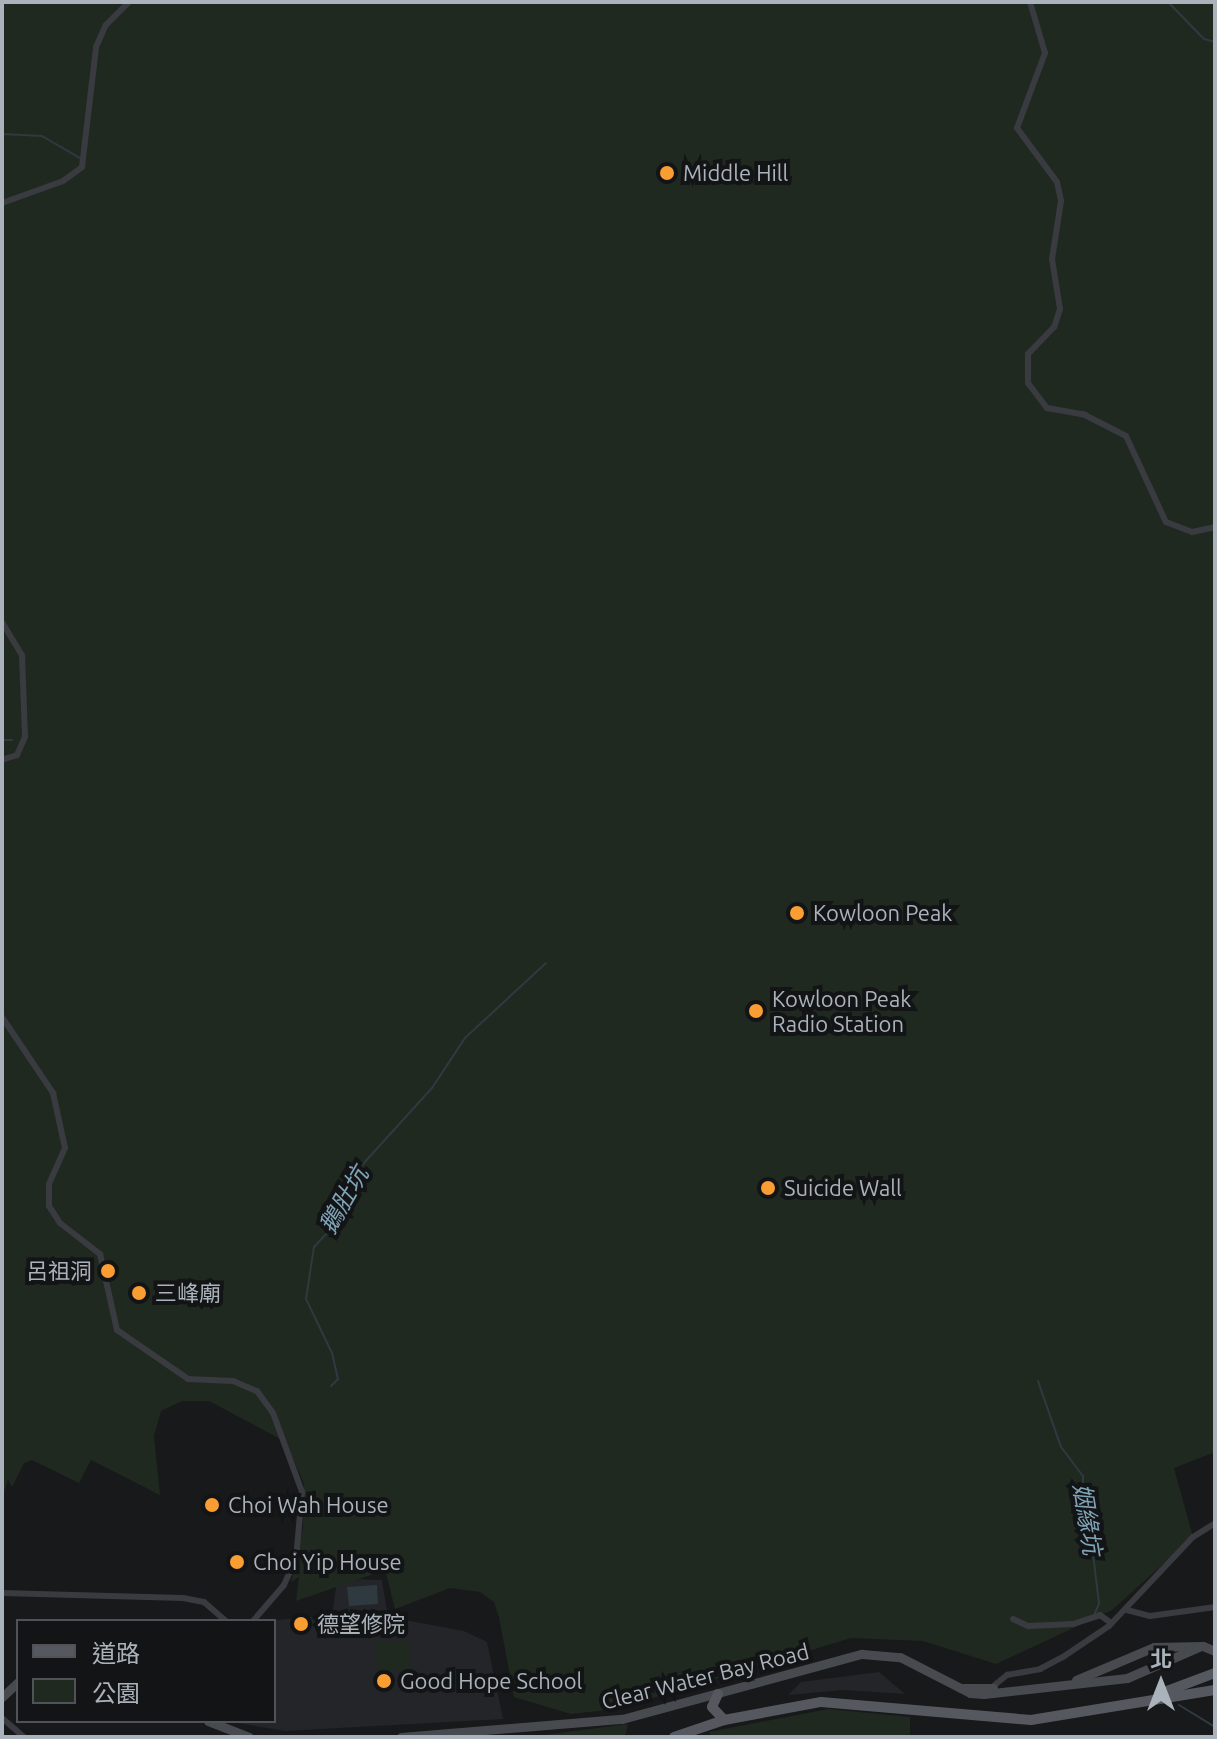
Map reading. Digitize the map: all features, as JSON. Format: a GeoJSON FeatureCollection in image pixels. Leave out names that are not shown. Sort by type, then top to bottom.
{"type":"FeatureCollection","features":[{"type":"Feature","properties":{"kind":"main road","name":"Clear Water Bay Road"},"geometry":{"type":"LineString","coordinates":[[1069,1683],[1154,1647],[1201,1646],[1215,1651]]}},
{"type":"Feature","properties":{"kind":"main road","name":"Clear Water Bay Road"},"geometry":{"type":"LineString","coordinates":[[401,1737],[607,1721],[715,1697],[871,1653],[909,1660],[961,1688],[994,1690],[1141,1672],[1201,1646]]}},
{"type":"Feature","properties":{"kind":"main road"},"geometry":{"type":"LineString","coordinates":[[1134,1654],[1130,1666],[1141,1672]]}},
{"type":"Feature","properties":{"kind":"main road"},"geometry":{"type":"LineString","coordinates":[[1150,1698],[1215,1673]]}},
{"type":"Feature","properties":{"kind":"main road"},"geometry":{"type":"LineString","coordinates":[[674,1737],[724,1720],[838,1701],[1042,1720],[1150,1698],[1215,1690]]}},
{"type":"Feature","properties":{"kind":"main road"},"geometry":{"type":"LineString","coordinates":[[715,1697],[713,1710],[724,1720]]}},
{"type":"Feature","properties":{"kind":"main road"},"geometry":{"type":"LineString","coordinates":[[219,1724],[249,1737]]}},
{"type":"Feature","properties":{"kind":"street"},"geometry":{"type":"LineString","coordinates":[[2,203],[63,181],[82,167],[96,47],[106,25],[129,2]]}},
{"type":"Feature","properties":{"kind":"street"},"geometry":{"type":"LineString","coordinates":[[1030,2],[1045,53],[1017,128],[1057,182],[1061,201],[1052,259],[1060,309],[1054,327],[1028,354],[1028,383],[1047,408],[1085,415],[1126,436],[1166,522],[1192,532],[1215,527]]}},
{"type":"Feature","properties":{"kind":"street"},"geometry":{"type":"LineString","coordinates":[[2,622],[22,655],[25,737],[17,755],[2,760]]}},
{"type":"Feature","properties":{"kind":"street"},"geometry":{"type":"LineString","coordinates":[[2,1017],[53,1093],[65,1148],[49,1184],[49,1206],[60,1223],[100,1254],[117,1330],[188,1379],[233,1381],[257,1391],[273,1413],[302,1492],[296,1559],[284,1585],[255,1619]]}},
{"type":"Feature","properties":{"kind":"street"},"geometry":{"type":"LineString","coordinates":[[994,1690],[1007,1675],[1040,1669],[1063,1657],[1111,1623],[1127,1610],[1151,1578],[1215,1523]]}},
{"type":"Feature","properties":{"kind":"street"},"geometry":{"type":"LineString","coordinates":[[2,1593],[183,1598],[204,1602],[224,1619]]}},
{"type":"Feature","properties":{"kind":"street"},"geometry":{"type":"LineString","coordinates":[[1127,1610],[1150,1616],[1215,1607]]}},
{"type":"Feature","properties":{"kind":"street"},"geometry":{"type":"LineString","coordinates":[[1013,1619],[1028,1626],[1073,1624],[1100,1615],[1111,1623]]}},
{"type":"Feature","properties":{"kind":"street"},"geometry":{"type":"LineString","coordinates":[[2,1718],[24,1737]]}},
{"type":"Feature","properties":{"kind":"shaded area","name":"Good Hope School"},"geometry":{"type":"Polygon","coordinates":[[[382,1580],[388,1617],[464,1631],[487,1642],[503,1719],[285,1731],[238,1723],[276,1723],[276,1620],[332,1615],[337,1581],[382,1580]]]}},
{"type":"Feature","properties":{"kind":"shaded area"},"geometry":{"type":"Polygon","coordinates":[[[377,1585],[378,1604],[349,1606],[347,1587],[377,1585]]]}},
{"type":"Feature","properties":{"kind":"shaded area"},"geometry":{"type":"Polygon","coordinates":[[[879,1672],[905,1694],[844,1690],[788,1695],[801,1682],[879,1672]]]}},
{"type":"Feature","properties":{"kind":"green space"},"geometry":{"type":"Polygon","coordinates":[[[2,2],[1215,2],[1215,1452],[1174,1468],[1193,1537],[1112,1610],[996,1664],[923,1641],[851,1638],[616,1709],[571,1714],[514,1697],[499,1617],[494,1602],[480,1592],[450,1588],[395,1609],[385,1570],[296,1601],[299,1577],[291,1582],[303,1528],[304,1484],[286,1442],[209,1401],[182,1401],[161,1411],[154,1436],[160,1495],[91,1460],[79,1483],[32,1460],[24,1463],[12,1487],[8,1479],[2,1500],[2,2]]]}},
{"type":"Feature","properties":{"kind":"green space"},"geometry":{"type":"Polygon","coordinates":[[[376,1641],[409,1641],[411,1669],[377,1670],[376,1641]]]}},
{"type":"Feature","properties":{"kind":"green space"},"geometry":{"type":"Polygon","coordinates":[[[828,1709],[910,1717],[910,1737],[711,1737],[709,1732],[828,1709]]]}},
{"type":"Feature","properties":{"kind":"green space"},"geometry":{"type":"Polygon","coordinates":[[[628,1724],[625,1737],[544,1737],[544,1735],[628,1724]]]}},
{"type":"Feature","properties":{"kind":"waterway"},"geometry":{"type":"LineString","coordinates":[[1168,2],[1204,39],[1215,42]]}},
{"type":"Feature","properties":{"kind":"waterway"},"geometry":{"type":"LineString","coordinates":[[2,134],[42,136],[80,158]]}},
{"type":"Feature","properties":{"kind":"waterway"},"geometry":{"type":"LineString","coordinates":[[2,740],[12,740]]}},
{"type":"Feature","properties":{"kind":"waterway","name":"鵝肚坑"},"geometry":{"type":"LineString","coordinates":[[331,1386],[338,1379],[332,1353],[306,1299],[314,1247],[327,1233],[353,1175],[432,1088],[465,1038],[546,963]]}},
{"type":"Feature","properties":{"kind":"waterway","name":"姻緣坑"},"geometry":{"type":"LineString","coordinates":[[1038,1381],[1061,1447],[1083,1476],[1083,1524],[1092,1545],[1099,1604],[1094,1615]]}},
{"type":"Feature","properties":{"kind":"waterway"},"geometry":{"type":"LineString","coordinates":[[1179,1705],[1215,1727]]}},
{"type":"Feature","properties":{"kind":"place","name":"Middle Hill"},"geometry":{"type":"Point","coordinates":[667,173]}},
{"type":"Feature","properties":{"kind":"place","name":"Kowloon Peak"},"geometry":{"type":"Point","coordinates":[797,913]}},
{"type":"Feature","properties":{"kind":"place","name":"Kowloon Peak Radio Station"},"geometry":{"type":"Point","coordinates":[756,1011]}},
{"type":"Feature","properties":{"kind":"place","name":"Suicide Wall"},"geometry":{"type":"Point","coordinates":[768,1188]}},
{"type":"Feature","properties":{"kind":"place","name":"呂祖洞"},"geometry":{"type":"Point","coordinates":[108,1271]}},
{"type":"Feature","properties":{"kind":"place","name":"三峰廟"},"geometry":{"type":"Point","coordinates":[139,1293]}},
{"type":"Feature","properties":{"kind":"place","name":"Choi Wah House"},"geometry":{"type":"Point","coordinates":[212,1505]}},
{"type":"Feature","properties":{"kind":"place","name":"Choi Yip House"},"geometry":{"type":"Point","coordinates":[237,1562]}},
{"type":"Feature","properties":{"kind":"place","name":"德望修院"},"geometry":{"type":"Point","coordinates":[301,1624]}},
{"type":"Feature","properties":{"kind":"place","name":"Good Hope School"},"geometry":{"type":"Point","coordinates":[384,1681]}}]}
